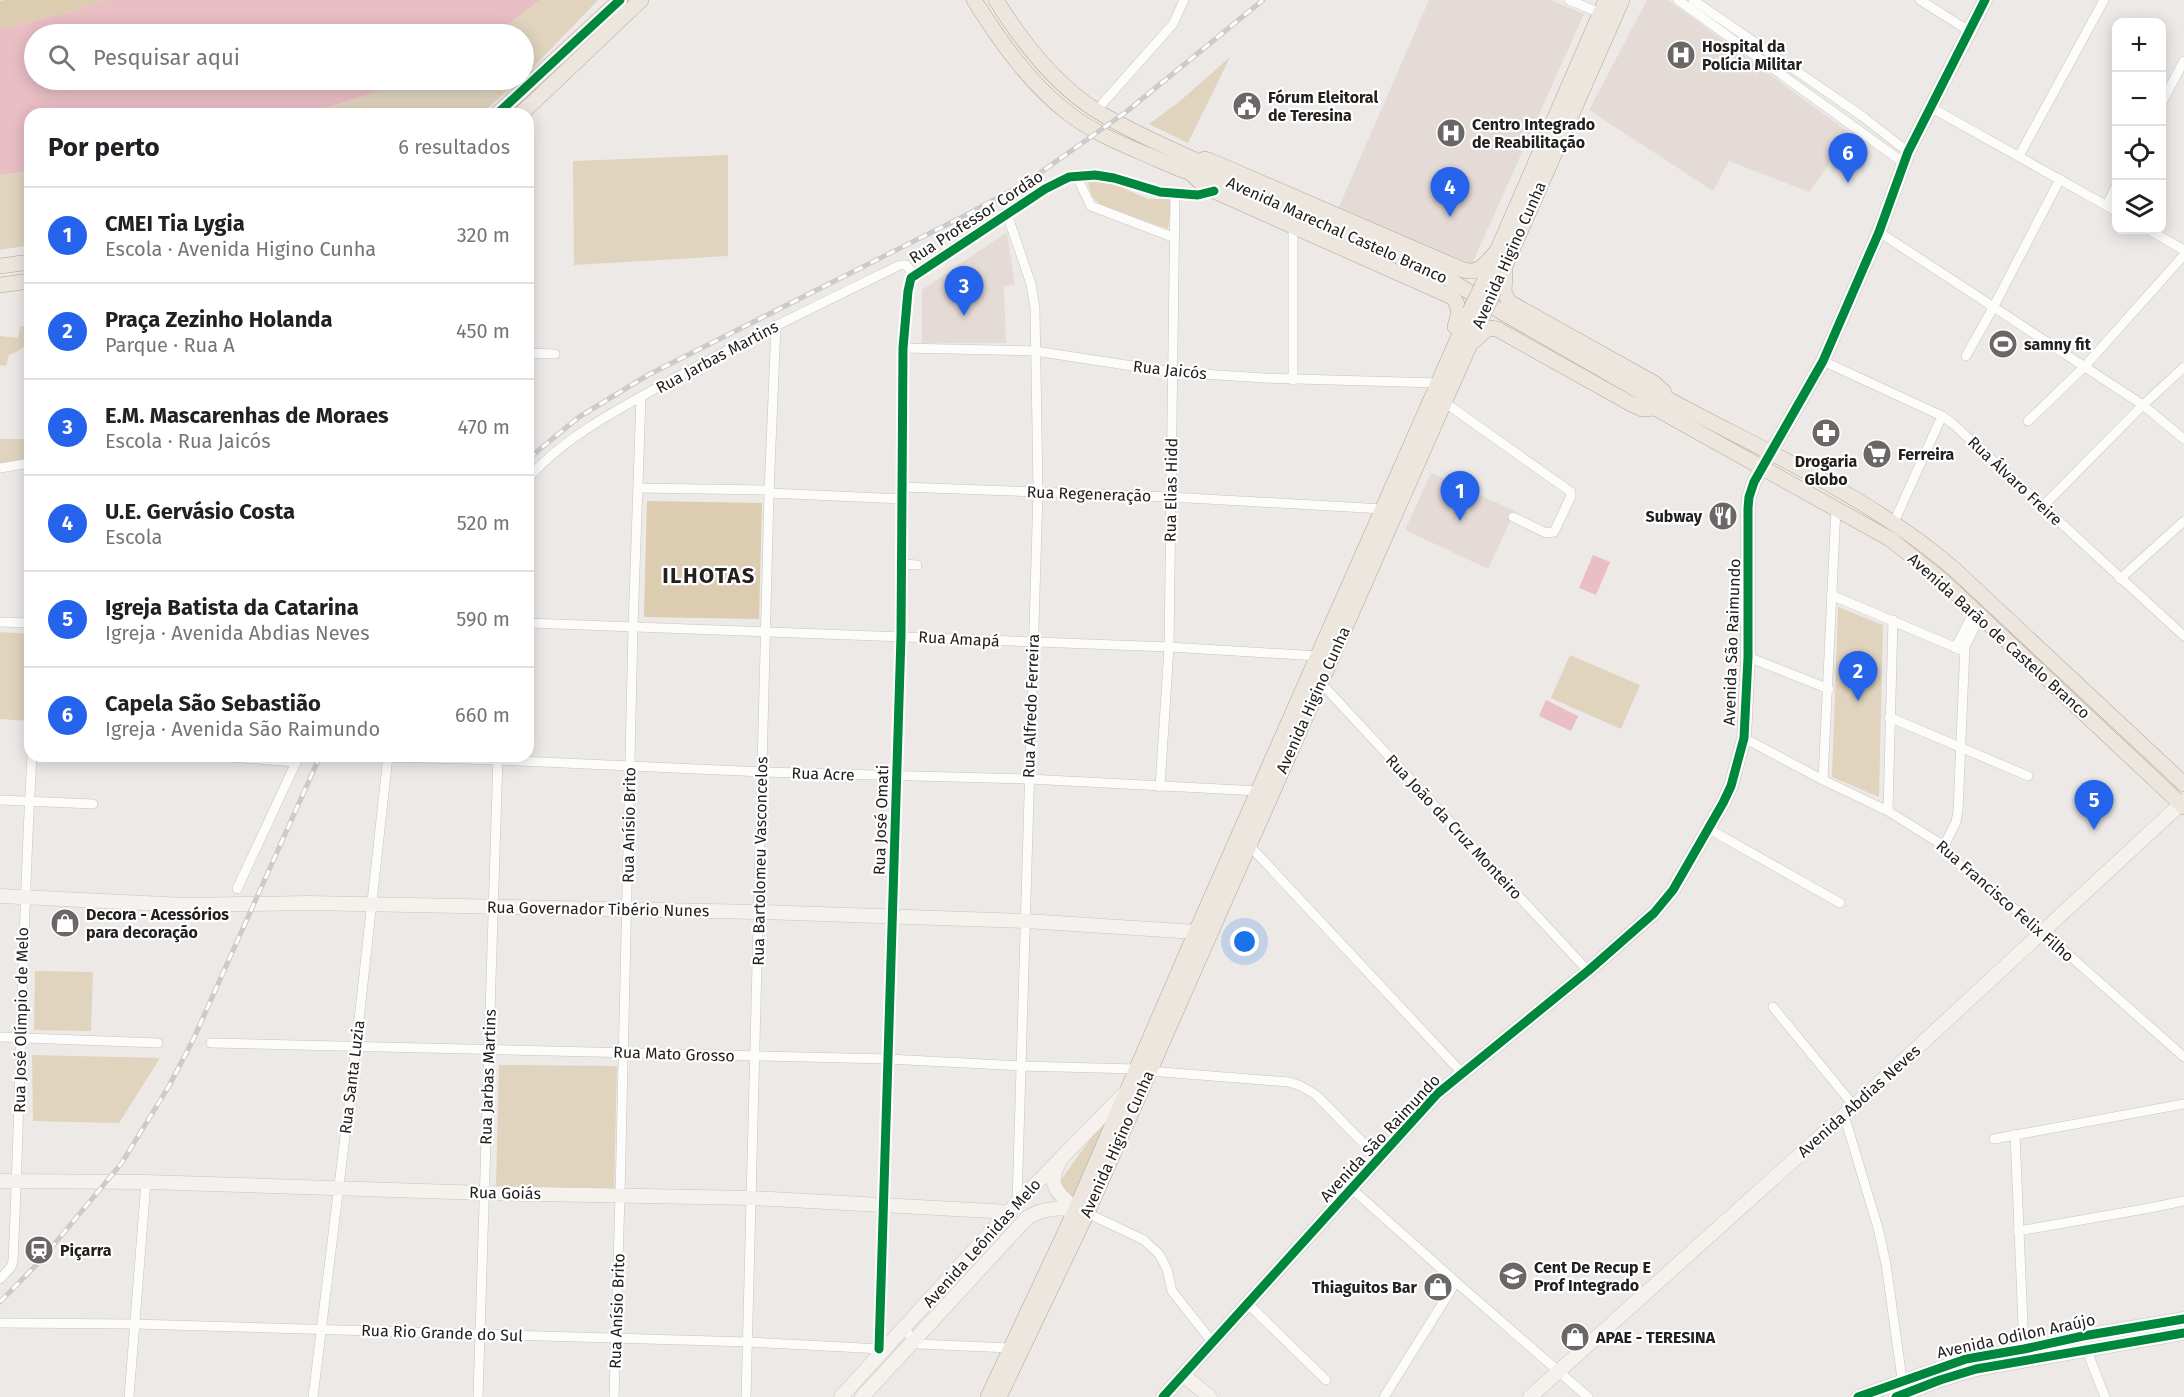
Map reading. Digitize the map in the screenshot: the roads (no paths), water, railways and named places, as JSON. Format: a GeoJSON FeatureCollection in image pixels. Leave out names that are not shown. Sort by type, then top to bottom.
{"type":"FeatureCollection","features":[{"type":"Feature","properties":{"kind":"main road"},"geometry":{"type":"LineString","coordinates":[[534,79],[620,0]]}},
{"type":"Feature","properties":{"kind":"main road"},"geometry":{"type":"LineString","coordinates":[[527,108],[641,0]]}},
{"type":"Feature","properties":{"kind":"main road"},"geometry":{"type":"LineString","coordinates":[[975,0],[1015,59],[1041,89],[1068,113],[1092,129],[1196,169]]}},
{"type":"Feature","properties":{"kind":"main road"},"geometry":{"type":"LineString","coordinates":[[996,0],[1026,45],[1053,76],[1096,110],[1196,169],[1203,185],[1216,185],[1293,226],[1452,297],[1460,310],[1454,332],[1454,349]]}},
{"type":"Feature","properties":{"kind":"main road","name":"Avenida Higino Cunha"},"geometry":{"type":"LineString","coordinates":[[1488,288],[1505,266],[1622,0]]}},
{"type":"Feature","properties":{"kind":"main road","name":"Avenida Higino Cunha"},"geometry":{"type":"LineString","coordinates":[[999,1397],[1201,938],[1259,791],[1438,383],[1488,288],[1497,251],[1603,7]]}},
{"type":"Feature","properties":{"kind":"main road"},"geometry":{"type":"LineString","coordinates":[[591,26],[600,40]]}},
{"type":"Feature","properties":{"kind":"main road"},"geometry":{"type":"LineString","coordinates":[[503,108],[523,90]]}},
{"type":"Feature","properties":{"kind":"main road"},"geometry":{"type":"LineString","coordinates":[[1196,169],[1205,159],[1211,161],[1463,270],[1472,272],[1478,270],[1497,251]]}},
{"type":"Feature","properties":{"kind":"main road","name":"Avenida Marechal Castelo Branco"},"geometry":{"type":"LineString","coordinates":[[1216,185],[1442,275],[1641,392]]}},
{"type":"Feature","properties":{"kind":"main road"},"geometry":{"type":"LineString","coordinates":[[0,266],[24,263]]}},
{"type":"Feature","properties":{"kind":"main road"},"geometry":{"type":"LineString","coordinates":[[1469,345],[1488,328],[1497,329],[1633,405],[1647,409],[1660,403],[1664,392],[1654,383],[1509,302],[1504,292],[1505,266]]}},
{"type":"Feature","properties":{"kind":"main road"},"geometry":{"type":"LineString","coordinates":[[0,285],[24,282]]}},
{"type":"Feature","properties":{"kind":"main road","name":"Avenida Higino Cunha"},"geometry":{"type":"LineString","coordinates":[[1201,938],[1248,844],[1321,683],[1469,345],[1476,314]]}},
{"type":"Feature","properties":{"kind":"main road","name":"Avenida Barão de Castelo Branco"},"geometry":{"type":"LineString","coordinates":[[1641,392],[1647,403],[1660,403],[1771,454],[1894,522],[1917,538],[1955,570],[2184,784]]}},
{"type":"Feature","properties":{"kind":"main road","name":"Avenida Barão de Castelo Branco"},"geometry":{"type":"LineString","coordinates":[[1660,403],[1762,468],[1898,545],[1943,581],[2183,804]]}},
{"type":"Feature","properties":{"kind":"main road","name":"Avenida Higino Cunha"},"geometry":{"type":"LineString","coordinates":[[988,1397],[1010,1348],[1081,1211],[1126,1092],[1143,1070]]}},
{"type":"Feature","properties":{"kind":"street"},"geometry":{"type":"LineString","coordinates":[[1102,104],[1173,24],[1184,0]]}},
{"type":"Feature","properties":{"kind":"street"},"geometry":{"type":"LineString","coordinates":[[1569,0],[1603,7]]}},
{"type":"Feature","properties":{"kind":"street"},"geometry":{"type":"LineString","coordinates":[[1678,0],[1704,7]]}},
{"type":"Feature","properties":{"kind":"street"},"geometry":{"type":"LineString","coordinates":[[1693,0],[1906,158]]}},
{"type":"Feature","properties":{"kind":"street"},"geometry":{"type":"LineString","coordinates":[[1920,0],[1969,32]]}},
{"type":"Feature","properties":{"kind":"street","name":"Avenida São Raimundo"},"geometry":{"type":"LineString","coordinates":[[1163,1397],[1437,1094],[1588,971],[1654,913],[1673,890],[1709,829],[1731,786],[1744,738],[1748,657],[1749,497],[1754,482],[1822,361],[1879,232],[1906,158],[1985,0]]}},
{"type":"Feature","properties":{"kind":"street"},"geometry":{"type":"LineString","coordinates":[[2019,156],[2104,0]]}},
{"type":"Feature","properties":{"kind":"street"},"geometry":{"type":"LineString","coordinates":[[2166,95],[2184,61]]}},
{"type":"Feature","properties":{"kind":"street"},"geometry":{"type":"LineString","coordinates":[[1930,107],[2112,209]]}},
{"type":"Feature","properties":{"kind":"street"},"geometry":{"type":"LineString","coordinates":[[1076,175],[1091,206],[1175,238]]}},
{"type":"Feature","properties":{"kind":"street","name":"Rua Professor Cordão"},"geometry":{"type":"LineString","coordinates":[[908,291],[911,278],[1045,189],[1076,175],[1114,178],[1160,192],[1176,194]]}},
{"type":"Feature","properties":{"kind":"street"},"geometry":{"type":"LineString","coordinates":[[1966,356],[2060,179]]}},
{"type":"Feature","properties":{"kind":"street"},"geometry":{"type":"LineString","coordinates":[[1176,194],[1198,195],[1216,185]]}},
{"type":"Feature","properties":{"kind":"street","name":"Rua Elias Hidd"},"geometry":{"type":"LineString","coordinates":[[1160,787],[1169,647],[1176,194]]}},
{"type":"Feature","properties":{"kind":"street"},"geometry":{"type":"LineString","coordinates":[[2106,205],[2112,194]]}},
{"type":"Feature","properties":{"kind":"street","name":"Rua Alfredo Ferreira"},"geometry":{"type":"LineString","coordinates":[[1007,214],[1031,284],[1035,308],[1038,492],[1022,1066],[1013,1208]]}},
{"type":"Feature","properties":{"kind":"street"},"geometry":{"type":"LineString","coordinates":[[1293,226],[1293,380]]}},
{"type":"Feature","properties":{"kind":"street"},"geometry":{"type":"LineString","coordinates":[[1879,232],[2143,405],[2184,439]]}},
{"type":"Feature","properties":{"kind":"street"},"geometry":{"type":"LineString","coordinates":[[2156,234],[2184,250]]}},
{"type":"Feature","properties":{"kind":"street"},"geometry":{"type":"LineString","coordinates":[[2028,421],[2085,366],[2184,255]]}},
{"type":"Feature","properties":{"kind":"street","name":"Rua Jarbas Martins"},"geometry":{"type":"LineString","coordinates":[[534,473],[566,446],[623,405],[776,325],[900,265],[909,267],[911,278]]}},
{"type":"Feature","properties":{"kind":"street","name":"Rua José Omati"},"geometry":{"type":"LineString","coordinates":[[881,1349],[901,636],[903,348],[908,291]]}},
{"type":"Feature","properties":{"kind":"street","name":"Rua Bartolomeu Vasconcelos"},"geometry":{"type":"LineString","coordinates":[[746,1397],[769,492],[776,325]]}},
{"type":"Feature","properties":{"kind":"street","name":"Rua Jaicós"},"geometry":{"type":"LineString","coordinates":[[903,348],[1035,351],[1172,372],[1293,380],[1438,383]]}},
{"type":"Feature","properties":{"kind":"street"},"geometry":{"type":"LineString","coordinates":[[534,353],[555,354]]}},
{"type":"Feature","properties":{"kind":"street","name":"Rua Álvaro Freire"},"geometry":{"type":"LineString","coordinates":[[1822,361],[1942,416],[1952,423],[2184,636]]}},
{"type":"Feature","properties":{"kind":"street"},"geometry":{"type":"LineString","coordinates":[[2042,507],[2184,367]]}},
{"type":"Feature","properties":{"kind":"street","name":"Rua Anísio Brito"},"geometry":{"type":"LineString","coordinates":[[614,1397],[640,397]]}},
{"type":"Feature","properties":{"kind":"street"},"geometry":{"type":"LineString","coordinates":[[1444,402],[1570,492],[1571,496],[1554,532],[1550,533],[1513,517]]}},
{"type":"Feature","properties":{"kind":"street"},"geometry":{"type":"LineString","coordinates":[[1894,522],[1942,416]]}},
{"type":"Feature","properties":{"kind":"street"},"geometry":{"type":"LineString","coordinates":[[0,468],[24,464]]}},
{"type":"Feature","properties":{"kind":"street","name":"Rua Regeneração"},"geometry":{"type":"LineString","coordinates":[[903,487],[1170,497],[1384,509]]}},
{"type":"Feature","properties":{"kind":"street"},"geometry":{"type":"LineString","coordinates":[[638,488],[903,499]]}},
{"type":"Feature","properties":{"kind":"street"},"geometry":{"type":"LineString","coordinates":[[1823,780],[1836,508]]}},
{"type":"Feature","properties":{"kind":"street"},"geometry":{"type":"LineString","coordinates":[[2120,579],[2184,521]]}},
{"type":"Feature","properties":{"kind":"street"},"geometry":{"type":"LineString","coordinates":[[902,564],[917,565]]}},
{"type":"Feature","properties":{"kind":"street"},"geometry":{"type":"LineString","coordinates":[[1832,596],[1961,648]]}},
{"type":"Feature","properties":{"kind":"street"},"geometry":{"type":"LineString","coordinates":[[1944,846],[1956,822],[1958,811],[1961,648],[1977,615]]}},
{"type":"Feature","properties":{"kind":"street"},"geometry":{"type":"LineString","coordinates":[[1888,811],[1893,621]]}},
{"type":"Feature","properties":{"kind":"street"},"geometry":{"type":"LineString","coordinates":[[0,622],[24,623]]}},
{"type":"Feature","properties":{"kind":"street","name":"Rua Amapá"},"geometry":{"type":"LineString","coordinates":[[534,623],[1169,647],[1318,656]]}},
{"type":"Feature","properties":{"kind":"street"},"geometry":{"type":"LineString","coordinates":[[1748,657],[1828,689]]}},
{"type":"Feature","properties":{"kind":"street","name":"Rua João da Cruz Monteiro"},"geometry":{"type":"LineString","coordinates":[[1321,683],[1588,971]]}},
{"type":"Feature","properties":{"kind":"street"},"geometry":{"type":"LineString","coordinates":[[1889,717],[2028,776]]}},
{"type":"Feature","properties":{"kind":"street","name":"Rua Francisco Felix Filho"},"geometry":{"type":"LineString","coordinates":[[1744,738],[1888,811],[1944,846],[1959,864],[2044,933],[2184,1057]]}},
{"type":"Feature","properties":{"kind":"street","name":"Rua Acre"},"geometry":{"type":"LineString","coordinates":[[534,760],[763,772],[1029,779],[1259,791]]}},
{"type":"Feature","properties":{"kind":"street","name":"Rua José Olímpio de Melo"},"geometry":{"type":"LineString","coordinates":[[0,1280],[13,1261],[24,896],[32,762]]}},
{"type":"Feature","properties":{"kind":"street"},"geometry":{"type":"LineString","coordinates":[[237,889],[296,762]]}},
{"type":"Feature","properties":{"kind":"street","name":"Rua Santa Luzia"},"geometry":{"type":"LineString","coordinates":[[313,1397],[356,1047],[387,762]]}},
{"type":"Feature","properties":{"kind":"street","name":"Rua Jarbas Martins"},"geometry":{"type":"LineString","coordinates":[[478,1397],[482,1334],[498,762]]}},
{"type":"Feature","properties":{"kind":"street"},"geometry":{"type":"LineString","coordinates":[[0,800],[93,804]]}},
{"type":"Feature","properties":{"kind":"street","name":"Avenida Abdias Neves"},"geometry":{"type":"LineString","coordinates":[[1530,1397],[1849,1111],[2183,804]]}},
{"type":"Feature","properties":{"kind":"street"},"geometry":{"type":"LineString","coordinates":[[1709,829],[1840,903]]}},
{"type":"Feature","properties":{"kind":"street"},"geometry":{"type":"LineString","coordinates":[[1248,844],[1462,1073]]}},
{"type":"Feature","properties":{"kind":"street","name":"Rua Governador Tibério Nunes"},"geometry":{"type":"LineString","coordinates":[[0,896],[185,905],[308,903],[627,909],[1026,921],[1201,938]]}},
{"type":"Feature","properties":{"kind":"street"},"geometry":{"type":"LineString","coordinates":[[1773,1007],[1849,1111],[1884,1255],[1902,1392]]}},
{"type":"Feature","properties":{"kind":"street"},"geometry":{"type":"LineString","coordinates":[[0,1037],[158,1043]]}},
{"type":"Feature","properties":{"kind":"street","name":"Rua Mato Grosso"},"geometry":{"type":"LineString","coordinates":[[211,1043],[888,1059],[1143,1070],[1289,1082],[1316,1095],[1379,1159]]}},
{"type":"Feature","properties":{"kind":"street","name":"Avenida Leônidas Melo"},"geometry":{"type":"LineString","coordinates":[[841,1397],[881,1349],[904,1329],[1013,1208],[1126,1092]]}},
{"type":"Feature","properties":{"kind":"street"},"geometry":{"type":"LineString","coordinates":[[1994,1139],[2184,1104]]}},
{"type":"Feature","properties":{"kind":"street"},"geometry":{"type":"LineString","coordinates":[[2014,1134],[2024,1349]]}},
{"type":"Feature","properties":{"kind":"street"},"geometry":{"type":"LineString","coordinates":[[1061,1158],[1054,1172],[1053,1185],[1061,1196],[1081,1211],[1144,1240],[1152,1247],[1167,1269],[1172,1291],[1213,1344]]}},
{"type":"Feature","properties":{"kind":"street","name":"Rua Goiás"},"geometry":{"type":"LineString","coordinates":[[0,1181],[146,1182],[485,1193],[752,1198],[884,1206],[1013,1208]]}},
{"type":"Feature","properties":{"kind":"street"},"geometry":{"type":"LineString","coordinates":[[129,1397],[146,1182]]}},
{"type":"Feature","properties":{"kind":"street"},"geometry":{"type":"LineString","coordinates":[[1352,1189],[1588,1397]]}},
{"type":"Feature","properties":{"kind":"street"},"geometry":{"type":"LineString","coordinates":[[2018,1231],[2150,1209],[2184,1200]]}},
{"type":"Feature","properties":{"kind":"street","name":"Avenida Leônidas Melo"},"geometry":{"type":"LineString","coordinates":[[862,1397],[1027,1218],[1047,1209],[1081,1211]]}},
{"type":"Feature","properties":{"kind":"street"},"geometry":{"type":"LineString","coordinates":[[1384,1397],[1455,1282]]}},
{"type":"Feature","properties":{"kind":"street"},"geometry":{"type":"LineString","coordinates":[[1248,1304],[1326,1380]]}},
{"type":"Feature","properties":{"kind":"street","name":"Avenida Odilon Araújo"},"geometry":{"type":"LineString","coordinates":[[1902,1392],[1966,1359],[2184,1319]]}},
{"type":"Feature","properties":{"kind":"street","name":"Rua Rio Grande do Sul"},"geometry":{"type":"LineString","coordinates":[[0,1323],[135,1324],[482,1334],[749,1342],[881,1349]]}},
{"type":"Feature","properties":{"kind":"street"},"geometry":{"type":"LineString","coordinates":[[904,1329],[921,1344],[1010,1348]]}},
{"type":"Feature","properties":{"kind":"street","name":"Avenida Odilon Araújo"},"geometry":{"type":"LineString","coordinates":[[1858,1397],[1902,1392],[1976,1369],[2184,1332]]}},
{"type":"Feature","properties":{"kind":"street"},"geometry":{"type":"LineString","coordinates":[[2083,1336],[2086,1351],[2106,1397]]}},
{"type":"Feature","properties":{"kind":"street"},"geometry":{"type":"LineString","coordinates":[[1183,1375],[1210,1397]]}},
{"type":"Feature","properties":{"kind":"railway"},"geometry":{"type":"LineString","coordinates":[[534,454],[579,417],[648,375],[1027,182],[1126,112],[1263,0]]}},
{"type":"Feature","properties":{"kind":"railway"},"geometry":{"type":"LineString","coordinates":[[0,1302],[41,1260],[121,1164],[169,1086],[193,1040],[317,762]]}},
{"type":"Feature","properties":{"kind":"place","name":"Hospital da Polícia Militar"},"geometry":{"type":"Point","coordinates":[1681,55]}},
{"type":"Feature","properties":{"kind":"place","name":"Fórum Eleitoral de Teresina"},"geometry":{"type":"Point","coordinates":[1247,106]}},
{"type":"Feature","properties":{"kind":"place","name":"Centro Integrado de Reabilitação"},"geometry":{"type":"Point","coordinates":[1451,133]}},
{"type":"Feature","properties":{"kind":"place","name":"Capela São Sebastião"},"geometry":{"type":"Point","coordinates":[1848,183]}},
{"type":"Feature","properties":{"kind":"place","name":"U.E. Gervásio Costa"},"geometry":{"type":"Point","coordinates":[1450,217]}},
{"type":"Feature","properties":{"kind":"place","name":"E.M. Mascarenhas de Moraes"},"geometry":{"type":"Point","coordinates":[964,316]}},
{"type":"Feature","properties":{"kind":"place","name":"samny fit"},"geometry":{"type":"Point","coordinates":[2003,344]}},
{"type":"Feature","properties":{"kind":"place","name":"Drogaria Globo"},"geometry":{"type":"Point","coordinates":[1826,433]}},
{"type":"Feature","properties":{"kind":"place","name":"Ferreira"},"geometry":{"type":"Point","coordinates":[1877,454]}},
{"type":"Feature","properties":{"kind":"place","name":"Subway"},"geometry":{"type":"Point","coordinates":[1723,516]}},
{"type":"Feature","properties":{"kind":"place","name":"CMEI Tia Lygia"},"geometry":{"type":"Point","coordinates":[1460,521]}},
{"type":"Feature","properties":{"kind":"place","name":"Praça Zezinho Holanda"},"geometry":{"type":"Point","coordinates":[1858,701]}},
{"type":"Feature","properties":{"kind":"place","name":"Igreja Batista da Catarina"},"geometry":{"type":"Point","coordinates":[2094,830]}},
{"type":"Feature","properties":{"kind":"place","name":"Decora - Acessórios para decoração"},"geometry":{"type":"Point","coordinates":[65,923]}},
{"type":"Feature","properties":{"kind":"place","name":"Piçarra"},"geometry":{"type":"Point","coordinates":[39,1250]}},
{"type":"Feature","properties":{"kind":"place","name":"Cent De Recup E Prof Integrado"},"geometry":{"type":"Point","coordinates":[1513,1276]}},
{"type":"Feature","properties":{"kind":"place","name":"Thiaguitos Bar"},"geometry":{"type":"Point","coordinates":[1438,1287]}},
{"type":"Feature","properties":{"kind":"place","name":"APAE - TERESINA"},"geometry":{"type":"Point","coordinates":[1575,1337]}},
{"type":"Feature","properties":{"kind":"district","name":"ILHOTAS"},"geometry":{"type":"Point","coordinates":[709,575]}}]}
